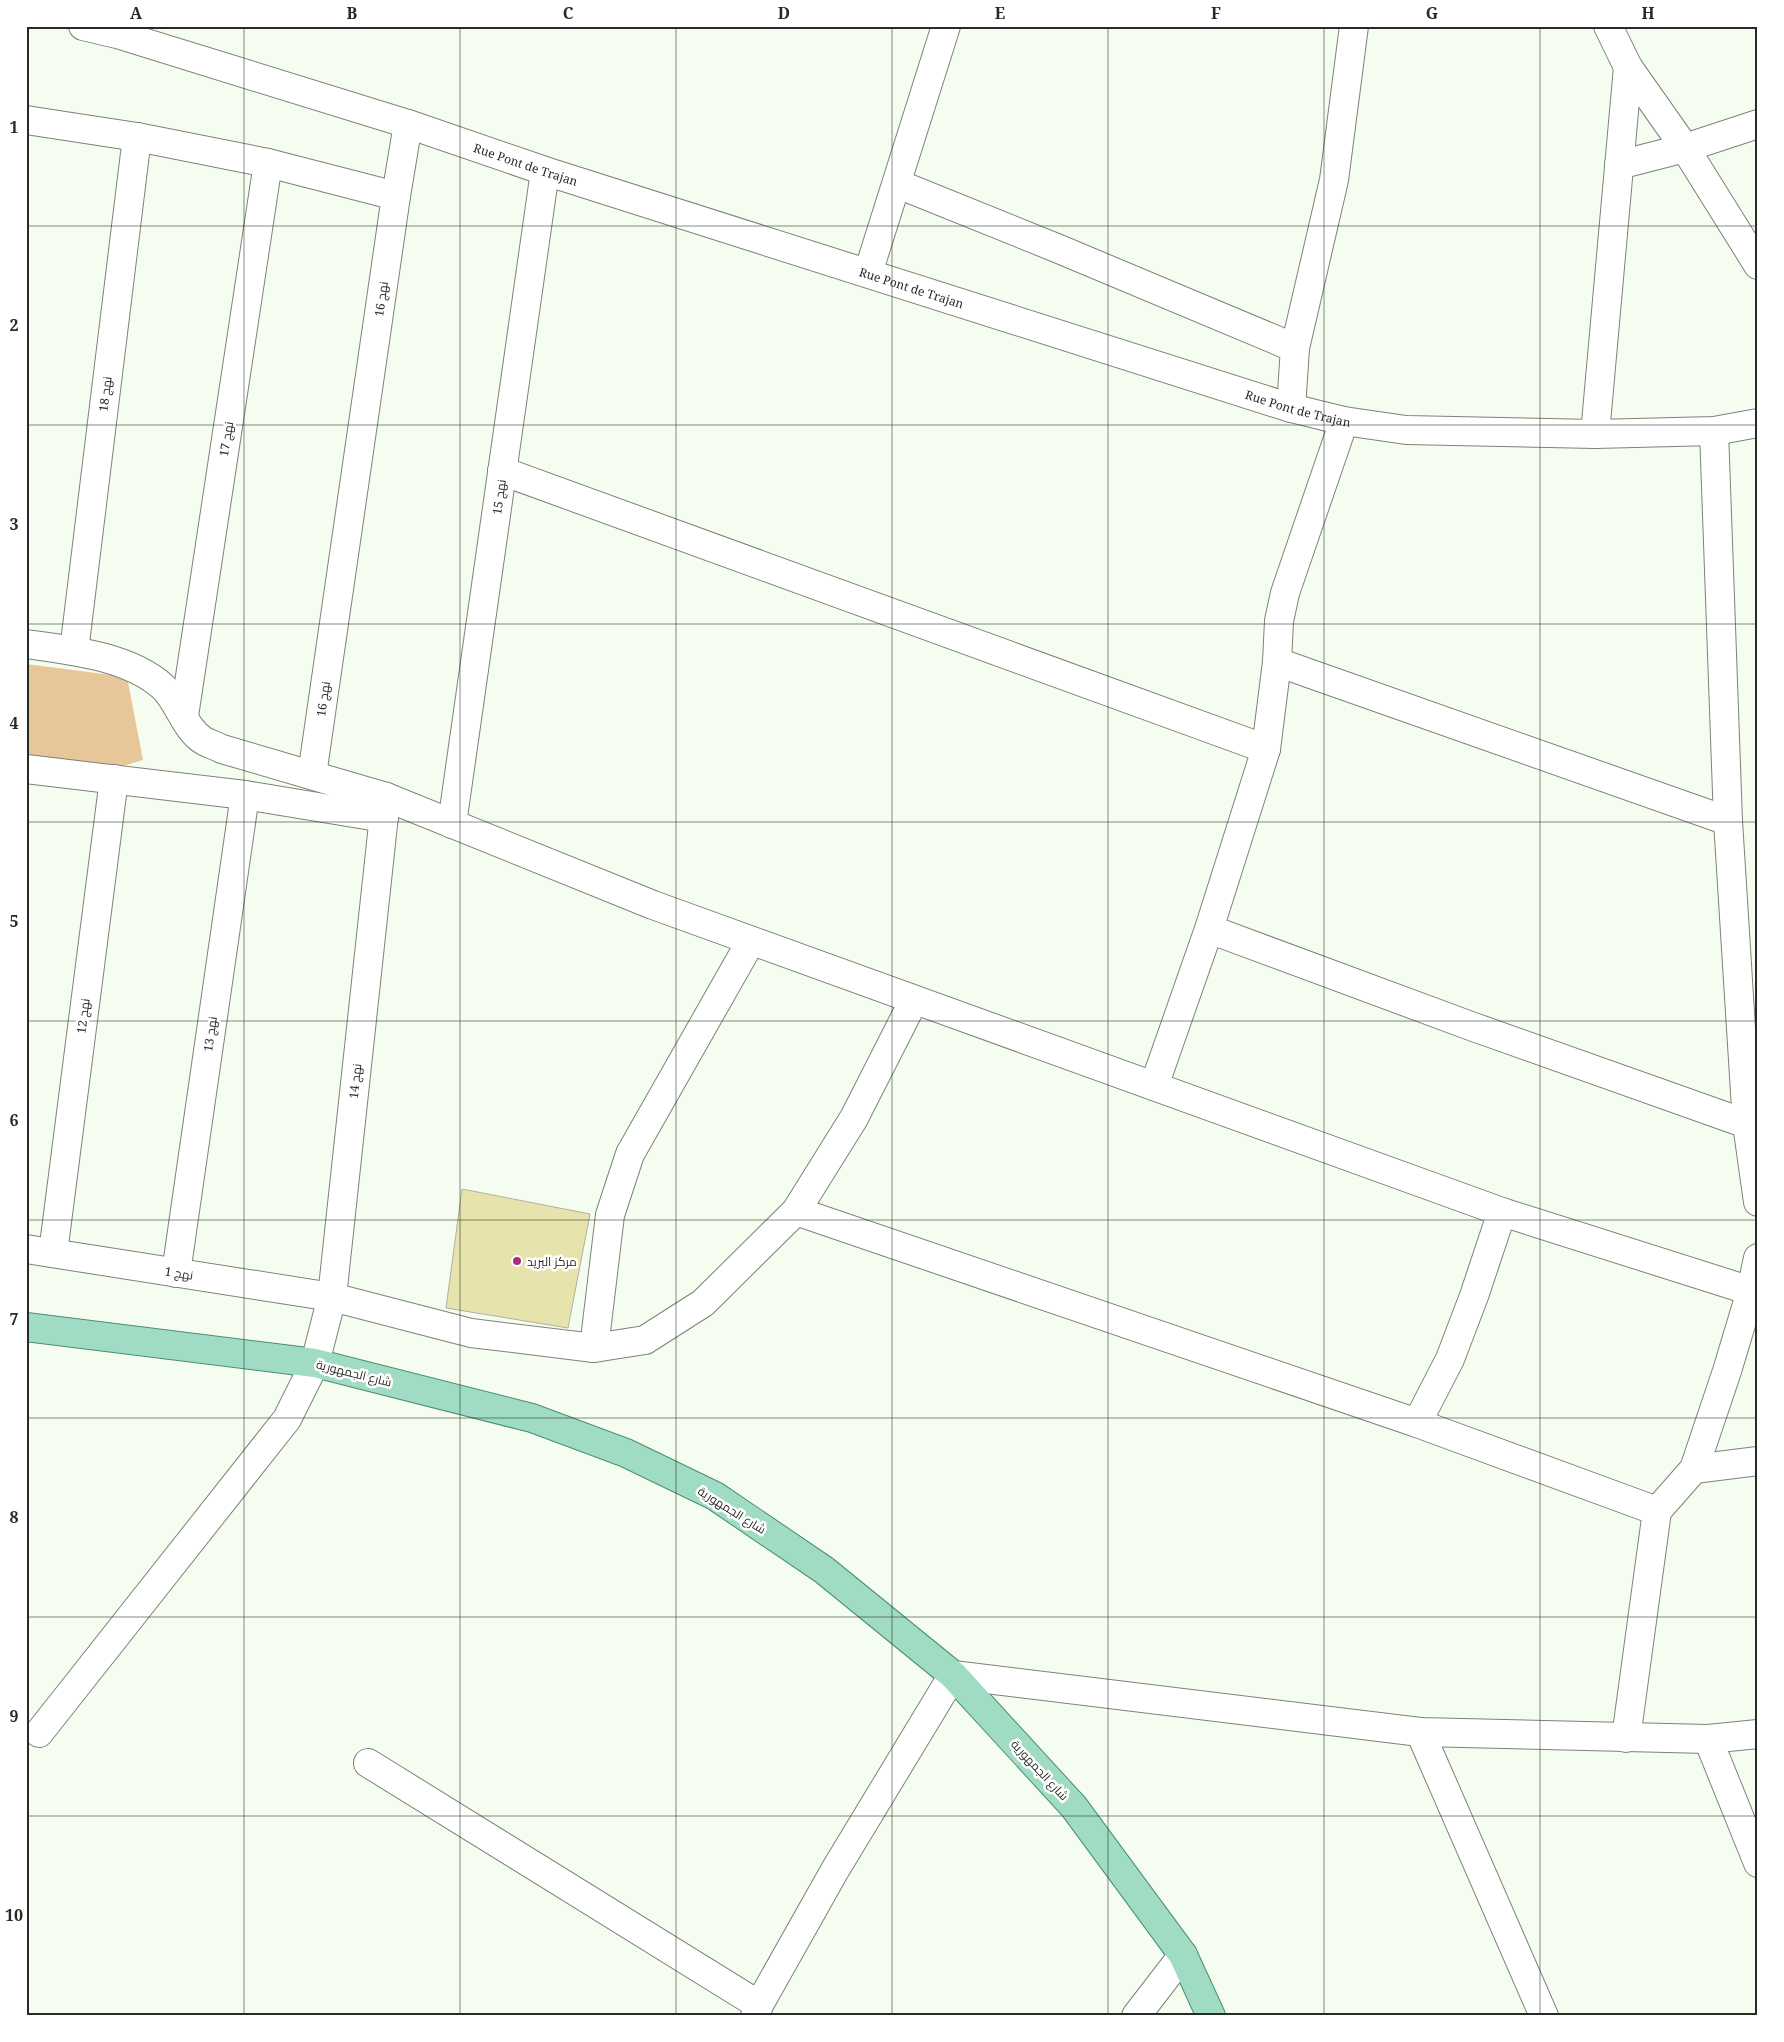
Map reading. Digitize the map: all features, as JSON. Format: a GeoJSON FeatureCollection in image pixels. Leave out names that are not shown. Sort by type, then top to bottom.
{"type":"FeatureCollection","features":[{"type":"Feature","properties":{"kind":"main road","name":"شارع الجمهورية"},"geometry":{"type":"LineString","coordinates":[[26,1327],[315,1363],[532,1418],[626,1453],[706,1491],[824,1570],[953,1675],[1074,1807],[1183,1955],[1211,2016]]}},
{"type":"Feature","properties":{"kind":"street","name":"Rue Pont de Trajan"},"geometry":{"type":"LineString","coordinates":[[83,26],[117,34],[408,124],[545,171],[1291,408],[1344,421],[1406,430],[1595,434],[1714,432],[1758,424]]}},
{"type":"Feature","properties":{"kind":"street"},"geometry":{"type":"LineString","coordinates":[[868,273],[898,184],[946,26]]}},
{"type":"Feature","properties":{"kind":"street"},"geometry":{"type":"LineString","coordinates":[[1291,408],[1295,348],[1334,180],[1354,26]]}},
{"type":"Feature","properties":{"kind":"street"},"geometry":{"type":"LineString","coordinates":[[1608,26],[1628,67],[1685,148],[1758,266]]}},
{"type":"Feature","properties":{"kind":"street"},"geometry":{"type":"LineString","coordinates":[[1595,434],[1628,67]]}},
{"type":"Feature","properties":{"kind":"street"},"geometry":{"type":"LineString","coordinates":[[26,120],[137,137],[268,163],[396,196]]}},
{"type":"Feature","properties":{"kind":"street","name":"نهج 16"},"geometry":{"type":"LineString","coordinates":[[312,775],[408,124]]}},
{"type":"Feature","properties":{"kind":"street"},"geometry":{"type":"LineString","coordinates":[[1619,165],[1685,148],[1758,124]]}},
{"type":"Feature","properties":{"kind":"street","name":"نهج 18"},"geometry":{"type":"LineString","coordinates":[[74,651],[137,137]]}},
{"type":"Feature","properties":{"kind":"street","name":"نهج 17"},"geometry":{"type":"LineString","coordinates":[[184,716],[268,163]]}},
{"type":"Feature","properties":{"kind":"street","name":"نهج 15"},"geometry":{"type":"LineString","coordinates":[[452,824],[545,171]]}},
{"type":"Feature","properties":{"kind":"street"},"geometry":{"type":"LineString","coordinates":[[898,184],[1295,348]]}},
{"type":"Feature","properties":{"kind":"street"},"geometry":{"type":"LineString","coordinates":[[1154,1086],[1210,929],[1266,748],[1277,662],[1279,621],[1285,593],[1344,421]]}},
{"type":"Feature","properties":{"kind":"street"},"geometry":{"type":"LineString","coordinates":[[1714,432],[1728,821],[1747,947],[1747,1124],[1758,1202]]}},
{"type":"Feature","properties":{"kind":"street"},"geometry":{"type":"LineString","coordinates":[[502,471],[1266,748]]}},
{"type":"Feature","properties":{"kind":"street"},"geometry":{"type":"LineString","coordinates":[[26,644],[74,651],[116,661],[141,672],[163,687],[192,730],[203,740],[222,748],[312,775],[385,807]]}},
{"type":"Feature","properties":{"kind":"street"},"geometry":{"type":"LineString","coordinates":[[1277,662],[1728,821]]}},
{"type":"Feature","properties":{"kind":"street"},"geometry":{"type":"LineString","coordinates":[[26,769],[245,795],[385,807],[452,824],[653,906],[1502,1212],[1751,1291]]}},
{"type":"Feature","properties":{"kind":"street","name":"نهج 12"},"geometry":{"type":"LineString","coordinates":[[53,1253],[114,779]]}},
{"type":"Feature","properties":{"kind":"street","name":"نهج 13"},"geometry":{"type":"LineString","coordinates":[[176,1273],[245,795]]}},
{"type":"Feature","properties":{"kind":"street","name":"نهج 14"},"geometry":{"type":"LineString","coordinates":[[39,1733],[287,1419],[315,1363],[332,1297],[385,807]]}},
{"type":"Feature","properties":{"kind":"street"},"geometry":{"type":"LineString","coordinates":[[1210,929],[1478,1029],[1747,1124]]}},
{"type":"Feature","properties":{"kind":"street"},"geometry":{"type":"LineString","coordinates":[[594,1348],[610,1215],[630,1154],[751,941]]}},
{"type":"Feature","properties":{"kind":"street","name":"نهج 1"},"geometry":{"type":"LineString","coordinates":[[26,1250],[332,1297],[471,1333],[594,1348],[645,1340],[702,1303],[796,1211],[854,1118],[914,1000]]}},
{"type":"Feature","properties":{"kind":"street"},"geometry":{"type":"LineString","coordinates":[[796,1211],[1417,1423],[1657,1511]]}},
{"type":"Feature","properties":{"kind":"street"},"geometry":{"type":"LineString","coordinates":[[1417,1423],[1450,1360],[1502,1212]]}},
{"type":"Feature","properties":{"kind":"street"},"geometry":{"type":"LineString","coordinates":[[1626,1738],[1657,1511],[1694,1469],[1727,1371],[1751,1291],[1758,1258]]}},
{"type":"Feature","properties":{"kind":"street"},"geometry":{"type":"LineString","coordinates":[[1694,1469],[1758,1461]]}},
{"type":"Feature","properties":{"kind":"street"},"geometry":{"type":"LineString","coordinates":[[368,1762],[757,2010],[836,1870],[953,1675],[1420,1732],[1708,1739],[1758,1734]]}},
{"type":"Feature","properties":{"kind":"street"},"geometry":{"type":"LineString","coordinates":[[1420,1732],[1544,2016]]}},
{"type":"Feature","properties":{"kind":"street"},"geometry":{"type":"LineString","coordinates":[[1708,1739],[1758,1864]]}},
{"type":"Feature","properties":{"kind":"street"},"geometry":{"type":"LineString","coordinates":[[1136,2016],[1183,1955]]}},
{"type":"Feature","properties":{"kind":"shaded area"},"geometry":{"type":"Polygon","coordinates":[[[26,664],[127,677],[143,760],[113,769],[26,767],[26,664]]]}},
{"type":"Feature","properties":{"kind":"building","name":"مركز البريد"},"geometry":{"type":"Polygon","coordinates":[[[462,1189],[590,1214],[568,1328],[446,1308],[462,1189]]]}},
{"type":"Feature","properties":{"kind":"place","name":"مركز البريد"},"geometry":{"type":"Point","coordinates":[517,1261]}}]}
